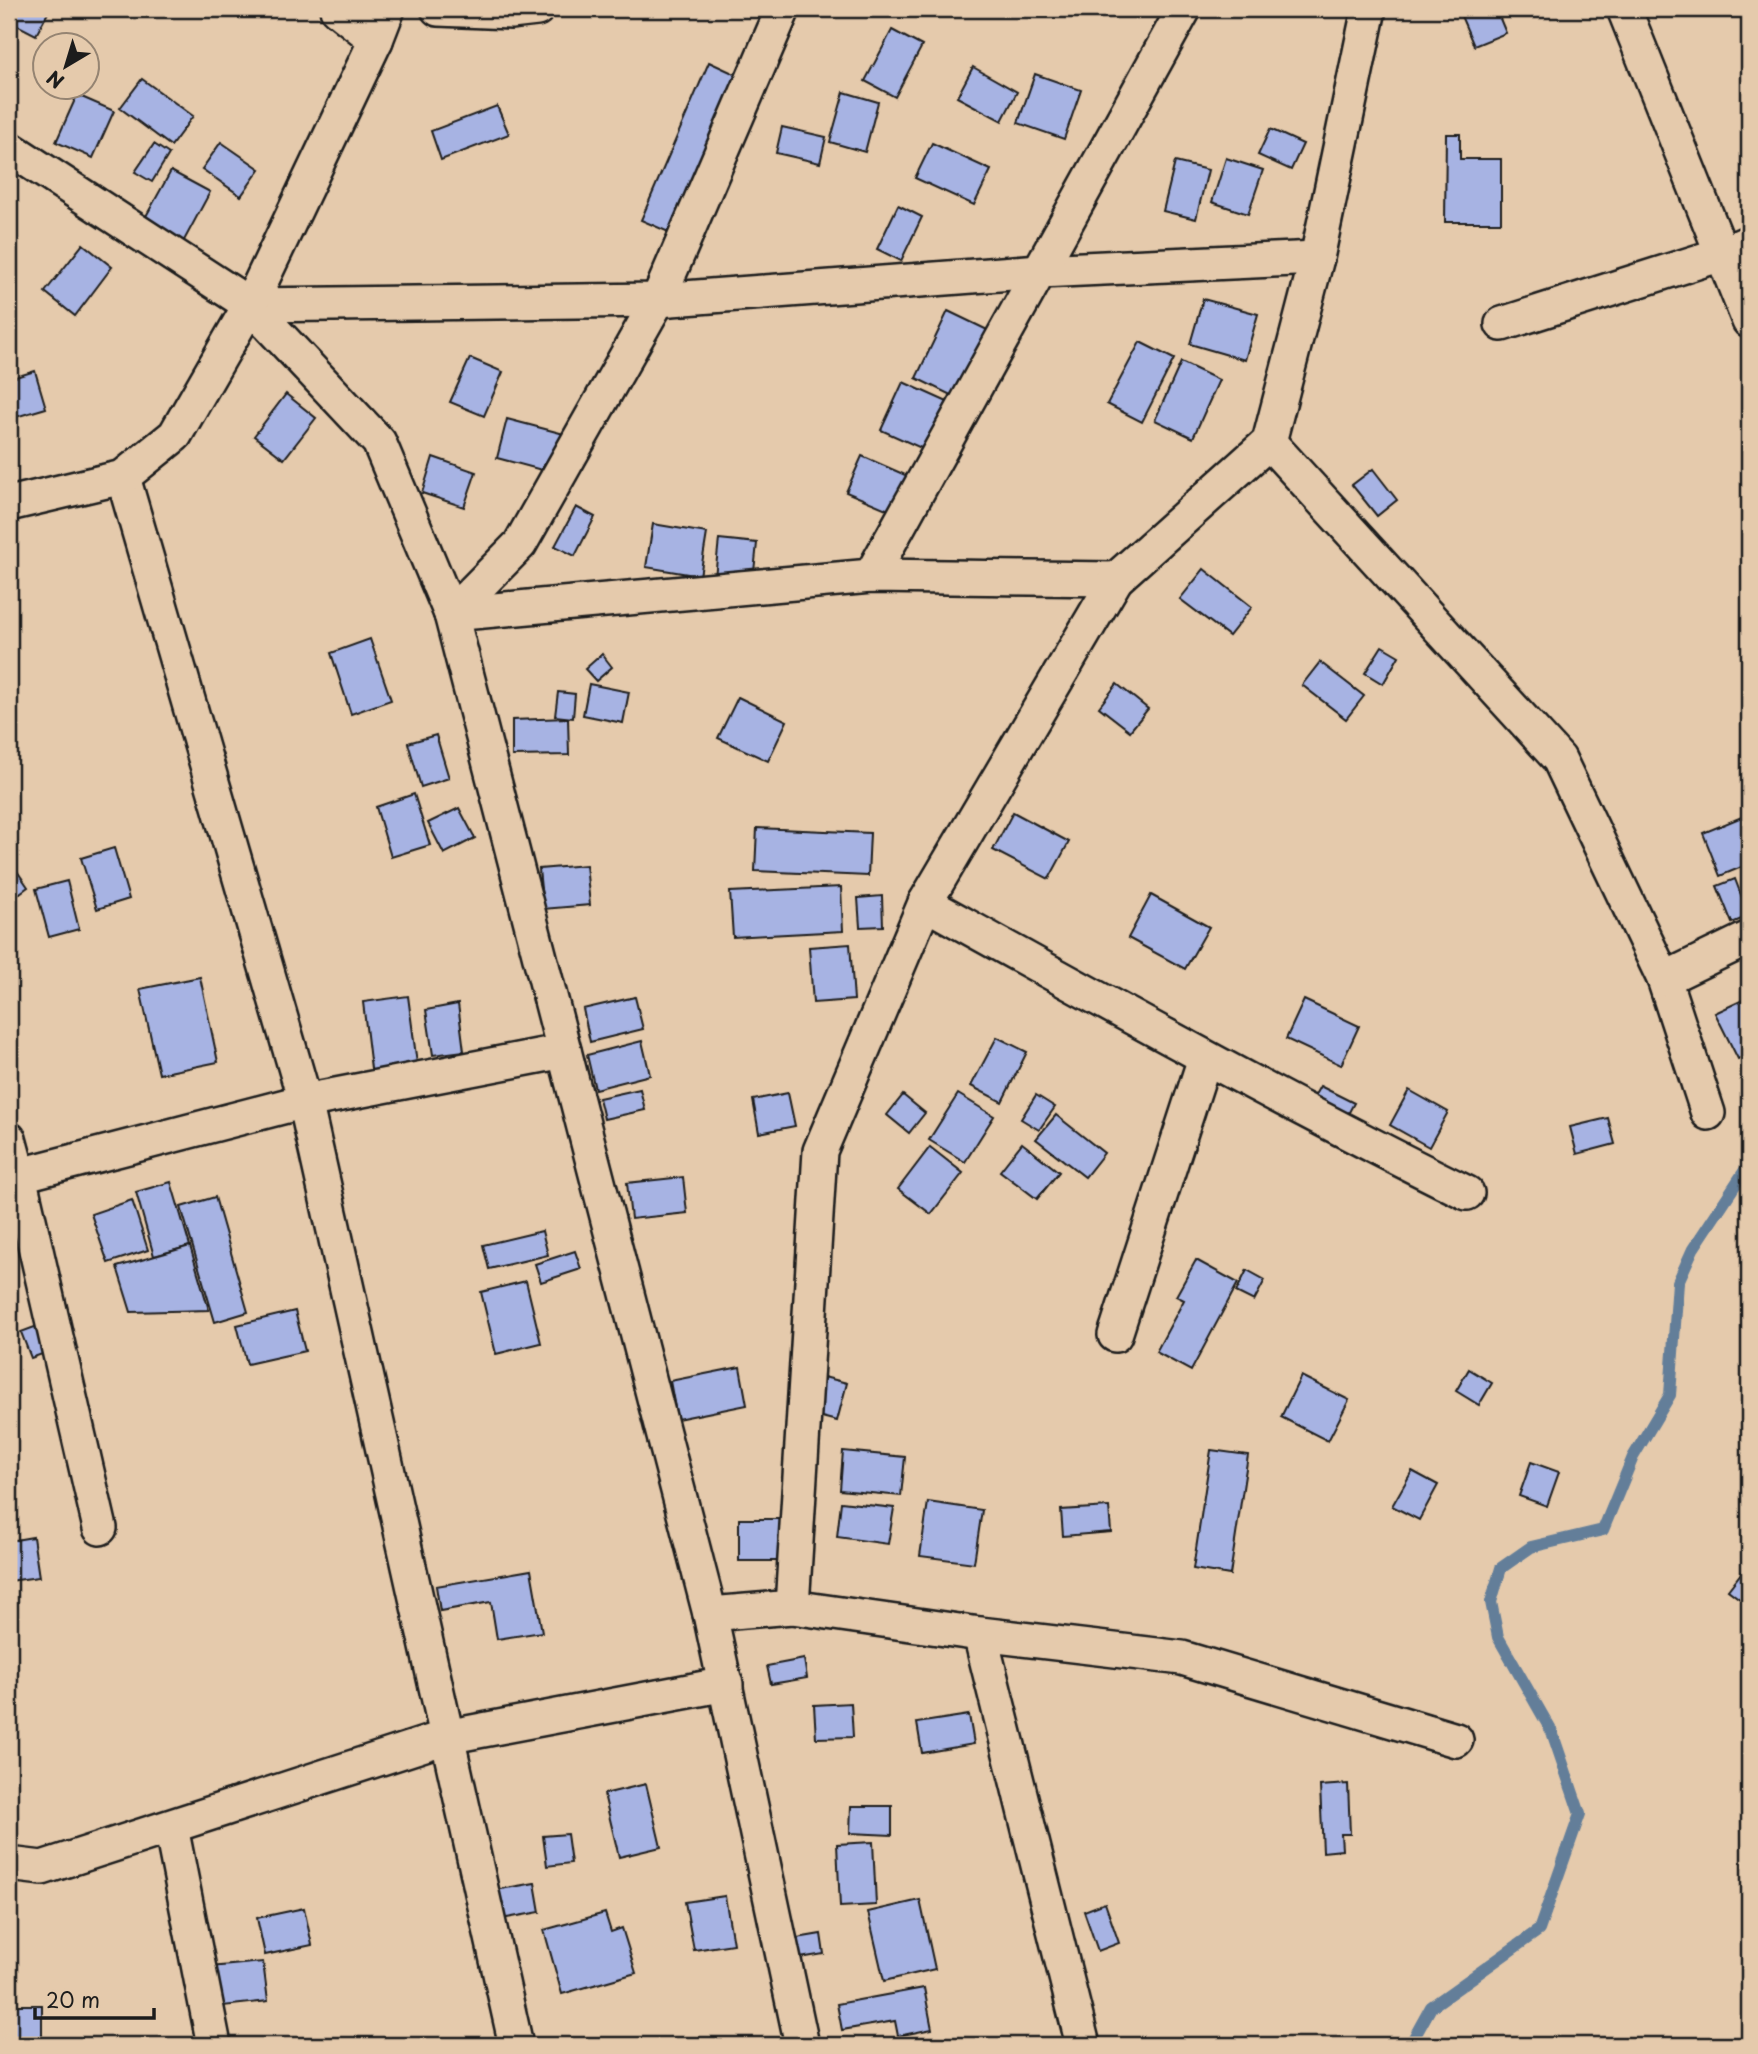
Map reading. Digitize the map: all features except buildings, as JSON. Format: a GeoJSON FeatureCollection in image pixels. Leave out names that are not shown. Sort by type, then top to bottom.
{"type":"FeatureCollection","features":[{"type":"Feature","properties":{"kind":"street"},"geometry":{"type":"LineString","coordinates":[[337,9],[376,40]]}},
{"type":"Feature","properties":{"kind":"street"},"geometry":{"type":"LineString","coordinates":[[9,504],[123,477],[175,435],[250,305],[376,40],[388,9]]}},
{"type":"Feature","properties":{"kind":"street"},"geometry":{"type":"LineString","coordinates":[[438,9],[510,12],[537,9]]}},
{"type":"Feature","properties":{"kind":"street"},"geometry":{"type":"LineString","coordinates":[[451,614],[520,544],[658,300],[783,9]]}},
{"type":"Feature","properties":{"kind":"street"},"geometry":{"type":"LineString","coordinates":[[871,576],[1184,9]]}},
{"type":"Feature","properties":{"kind":"street"},"geometry":{"type":"LineString","coordinates":[[792,1607],[820,1151],[925,903],[1116,579],[1269,442],[1317,258],[1369,9]]}},
{"type":"Feature","properties":{"kind":"street"},"geometry":{"type":"LineString","coordinates":[[1624,9],[1736,248],[1749,321]]}},
{"type":"Feature","properties":{"kind":"street"},"geometry":{"type":"LineString","coordinates":[[9,148],[250,305],[379,442],[451,614],[710,1614],[802,2045]]}},
{"type":"Feature","properties":{"kind":"street"},"geometry":{"type":"LineString","coordinates":[[1502,324],[1736,248]]}},
{"type":"Feature","properties":{"kind":"street"},"geometry":{"type":"LineString","coordinates":[[250,305],[658,300],[1040,271],[1317,258]]}},
{"type":"Feature","properties":{"kind":"street"},"geometry":{"type":"LineString","coordinates":[[1269,442],[1559,759],[1664,979],[1708,1113]]}},
{"type":"Feature","properties":{"kind":"street"},"geometry":{"type":"LineString","coordinates":[[123,477],[305,1101],[516,2045]]}},
{"type":"Feature","properties":{"kind":"street"},"geometry":{"type":"LineString","coordinates":[[451,614],[871,576],[1116,579]]}},
{"type":"Feature","properties":{"kind":"street"},"geometry":{"type":"LineString","coordinates":[[925,903],[1205,1058],[1466,1193]]}},
{"type":"Feature","properties":{"kind":"street"},"geometry":{"type":"LineString","coordinates":[[1664,979],[1749,938]]}},
{"type":"Feature","properties":{"kind":"street"},"geometry":{"type":"LineString","coordinates":[[14,1177],[305,1101],[564,1051]]}},
{"type":"Feature","properties":{"kind":"street"},"geometry":{"type":"LineString","coordinates":[[1115,1335],[1205,1058]]}},
{"type":"Feature","properties":{"kind":"street"},"geometry":{"type":"LineString","coordinates":[[9,1139],[14,1177],[100,1528]]}},
{"type":"Feature","properties":{"kind":"street"},"geometry":{"type":"LineString","coordinates":[[710,1614],[792,1607],[980,1634],[1182,1658],[1456,1740]]}},
{"type":"Feature","properties":{"kind":"street"},"geometry":{"type":"LineString","coordinates":[[980,1634],[1083,2045]]}},
{"type":"Feature","properties":{"kind":"street"},"geometry":{"type":"LineString","coordinates":[[9,1864],[42,1868],[446,1737],[726,1684]]}},
{"type":"Feature","properties":{"kind":"street"},"geometry":{"type":"LineString","coordinates":[[171,1827],[214,2045]]}},
{"type":"Feature","properties":{"kind":"waterway"},"geometry":{"type":"LineString","coordinates":[[1410,2045],[1431,2007],[1539,1930],[1580,1814],[1552,1732],[1498,1637],[1491,1602],[1501,1568],[1531,1547],[1603,1530],[1633,1457],[1670,1395],[1678,1282],[1693,1249],[1749,1164]]}}]}
